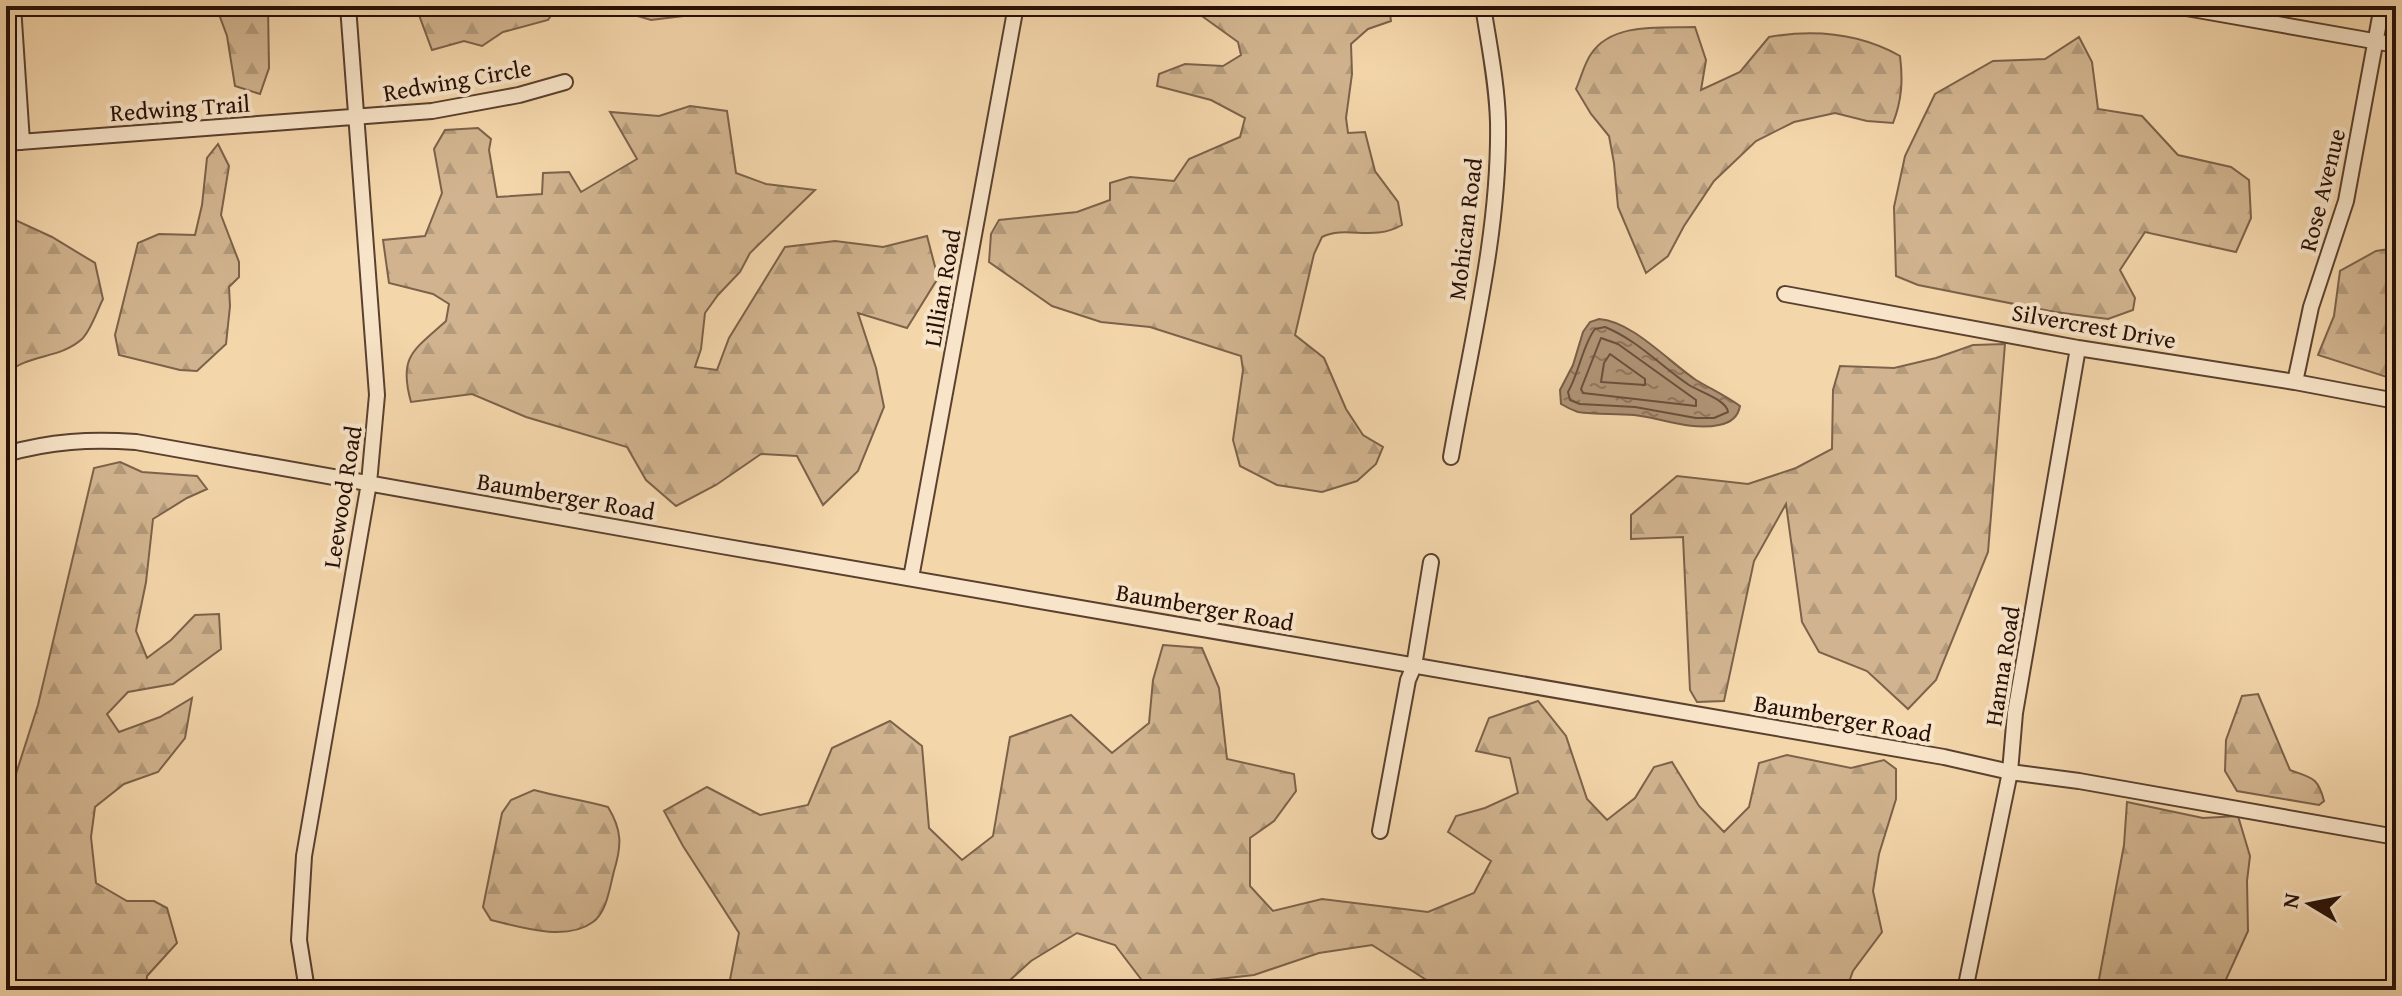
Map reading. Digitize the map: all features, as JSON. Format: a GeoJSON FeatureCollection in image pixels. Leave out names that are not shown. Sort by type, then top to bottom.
{"type":"FeatureCollection","features":[{"type":"Feature","properties":{"kind":"street"},"geometry":{"type":"LineString","coordinates":[[13,6],[22,142]]}},
{"type":"Feature","properties":{"kind":"street","name":"Leewood Road"},"geometry":{"type":"LineString","coordinates":[[307,990],[299,940],[304,856],[369,483],[377,395],[348,6]]}},
{"type":"Feature","properties":{"kind":"street","name":"Lillian Road"},"geometry":{"type":"LineString","coordinates":[[911,578],[1016,6]]}},
{"type":"Feature","properties":{"kind":"street","name":"Mohican Road"},"geometry":{"type":"LineString","coordinates":[[1451,457],[1489,243],[1497,164],[1496,83],[1483,6]]}},
{"type":"Feature","properties":{"kind":"street"},"geometry":{"type":"LineString","coordinates":[[2175,6],[2396,45]]}},
{"type":"Feature","properties":{"kind":"street","name":"Rose Avenue"},"geometry":{"type":"LineString","coordinates":[[2295,382],[2311,307],[2346,201],[2382,6]]}},
{"type":"Feature","properties":{"kind":"street","name":"Redwing Circle"},"geometry":{"type":"LineString","coordinates":[[356,118],[462,107],[565,82]]}},
{"type":"Feature","properties":{"kind":"street","name":"Redwing Trail"},"geometry":{"type":"LineString","coordinates":[[6,143],[356,118]]}},
{"type":"Feature","properties":{"kind":"street","name":"Silvercrest Drive"},"geometry":{"type":"LineString","coordinates":[[1785,294],[2078,348],[2396,401]]}},
{"type":"Feature","properties":{"kind":"street","name":"Hanna Road"},"geometry":{"type":"LineString","coordinates":[[1965,990],[2010,772],[2015,713],[2078,348]]}},
{"type":"Feature","properties":{"kind":"street","name":"Baumberger Road"},"geometry":{"type":"LineString","coordinates":[[6,454],[72,440],[136,442],[1944,757],[2010,772],[2079,781],[2396,837]]}},
{"type":"Feature","properties":{"kind":"street"},"geometry":{"type":"LineString","coordinates":[[1380,831],[1408,680],[1414,666],[1431,562]]}},
{"type":"Feature","properties":{"kind":"green space"},"geometry":{"type":"Polygon","coordinates":[[[216,6],[268,6],[269,68],[260,94],[235,86],[227,36],[216,6]]]}},
{"type":"Feature","properties":{"kind":"green space"},"geometry":{"type":"Polygon","coordinates":[[[423,6],[558,6],[548,20],[503,32],[482,46],[464,41],[432,50],[419,15],[423,6]]]}},
{"type":"Feature","properties":{"kind":"green space"},"geometry":{"type":"Polygon","coordinates":[[[604,6],[724,6],[708,13],[651,20],[604,6]]]}},
{"type":"Feature","properties":{"kind":"green space"},"geometry":{"type":"Polygon","coordinates":[[[1188,6],[1389,6],[1391,21],[1368,29],[1351,44],[1352,74],[1346,118],[1348,133],[1365,132],[1375,171],[1398,202],[1402,225],[1380,232],[1341,232],[1322,237],[1314,254],[1295,335],[1324,358],[1346,409],[1363,435],[1383,447],[1376,464],[1357,481],[1322,492],[1277,485],[1240,466],[1233,440],[1243,370],[1241,356],[1150,327],[1101,322],[1052,306],[989,262],[991,234],[999,220],[1077,212],[1110,200],[1110,183],[1130,177],[1174,181],[1189,159],[1240,137],[1245,118],[1211,100],[1157,86],[1159,74],[1185,64],[1223,66],[1241,55],[1238,42],[1188,6]]]}},
{"type":"Feature","properties":{"kind":"green space"},"geometry":{"type":"Polygon","coordinates":[[[1695,27],[1706,60],[1701,90],[1740,72],[1769,37],[1820,33],[1869,42],[1900,56],[1900,98],[1893,123],[1867,121],[1835,113],[1794,122],[1756,141],[1714,181],[1668,256],[1646,273],[1618,207],[1609,136],[1576,89],[1591,54],[1611,36],[1638,29],[1695,27]]]}},
{"type":"Feature","properties":{"kind":"green space"},"geometry":{"type":"Polygon","coordinates":[[[2079,37],[2092,62],[2098,109],[2142,116],[2178,155],[2231,167],[2249,180],[2251,218],[2236,252],[2145,232],[2120,270],[2135,298],[2133,310],[2108,319],[2055,312],[1918,285],[1896,276],[1894,207],[1905,156],[1935,94],[1993,61],[2045,59],[2079,37]]]}},
{"type":"Feature","properties":{"kind":"green space"},"geometry":{"type":"Polygon","coordinates":[[[690,106],[727,111],[736,173],[766,184],[815,190],[750,253],[740,272],[705,313],[701,349],[695,367],[717,370],[729,338],[785,247],[835,241],[883,247],[927,236],[938,278],[907,328],[858,313],[876,368],[884,407],[858,471],[823,505],[797,456],[761,454],[716,485],[676,506],[646,480],[627,447],[526,417],[472,394],[411,402],[407,387],[408,364],[417,347],[446,321],[449,304],[433,294],[389,283],[383,240],[425,236],[442,193],[434,149],[445,130],[478,128],[491,139],[489,150],[497,197],[542,194],[543,173],[569,172],[581,192],[637,159],[610,112],[659,116],[690,106]]]}},
{"type":"Feature","properties":{"kind":"green space"},"geometry":{"type":"Polygon","coordinates":[[[218,144],[229,166],[221,215],[239,262],[239,277],[229,287],[226,344],[197,371],[180,370],[119,355],[115,335],[138,243],[159,234],[195,235],[207,158],[218,144]]]}},
{"type":"Feature","properties":{"kind":"green space"},"geometry":{"type":"Polygon","coordinates":[[[6,208],[15,220],[52,237],[95,263],[103,299],[82,339],[64,350],[24,363],[6,374],[6,208]]]}},
{"type":"Feature","properties":{"kind":"green space"},"geometry":{"type":"Polygon","coordinates":[[[2396,248],[2396,380],[2318,355],[2334,316],[2340,271],[2376,251],[2396,248]]]}},
{"type":"Feature","properties":{"kind":"green space"},"geometry":{"type":"Polygon","coordinates":[[[2005,344],[1988,552],[1936,680],[1908,709],[1867,671],[1819,652],[1802,622],[1786,504],[1754,561],[1724,701],[1697,702],[1690,690],[1683,537],[1631,539],[1631,515],[1677,476],[1748,484],[1796,468],[1832,449],[1833,390],[1840,366],[1894,368],[1973,345],[2005,344]]]}},
{"type":"Feature","properties":{"kind":"green space"},"geometry":{"type":"Polygon","coordinates":[[[120,462],[142,472],[197,476],[207,489],[153,519],[146,582],[136,631],[147,658],[171,640],[195,615],[219,614],[221,649],[173,684],[128,692],[107,714],[119,732],[160,717],[192,698],[185,738],[158,772],[124,784],[95,807],[91,837],[96,883],[127,901],[154,901],[167,908],[177,943],[147,976],[146,990],[6,990],[6,834],[15,777],[38,705],[94,468],[120,462]]]}},
{"type":"Feature","properties":{"kind":"green space"},"geometry":{"type":"Polygon","coordinates":[[[1163,645],[1202,648],[1219,688],[1227,759],[1294,774],[1296,791],[1274,821],[1250,838],[1250,886],[1273,911],[1322,899],[1428,912],[1474,893],[1491,861],[1448,832],[1456,816],[1485,808],[1518,793],[1510,758],[1476,751],[1489,718],[1538,701],[1566,736],[1587,799],[1607,820],[1635,798],[1654,767],[1672,762],[1699,806],[1724,832],[1749,807],[1759,763],[1787,755],[1851,768],[1884,760],[1896,769],[1896,799],[1879,854],[1873,891],[1882,932],[1853,971],[1846,990],[1442,990],[1372,945],[1319,953],[1254,975],[1147,987],[1115,945],[1077,933],[1031,961],[999,990],[728,990],[739,933],[664,811],[707,787],[760,815],[808,805],[832,748],[890,721],[922,746],[929,828],[962,860],[993,836],[1010,737],[1071,715],[1112,753],[1149,723],[1153,680],[1163,645]]]}},
{"type":"Feature","properties":{"kind":"green space"},"geometry":{"type":"Polygon","coordinates":[[[2258,694],[2290,770],[2309,777],[2319,787],[2324,801],[2319,805],[2237,791],[2225,771],[2226,740],[2242,696],[2258,694]]]}},
{"type":"Feature","properties":{"kind":"green space"},"geometry":{"type":"Polygon","coordinates":[[[534,790],[608,807],[616,823],[618,853],[607,898],[598,918],[582,928],[557,932],[529,929],[491,920],[483,907],[502,813],[511,800],[534,790]]]}},
{"type":"Feature","properties":{"kind":"green space"},"geometry":{"type":"Polygon","coordinates":[[[2127,802],[2203,818],[2238,816],[2250,856],[2248,931],[2223,986],[2216,990],[2097,990],[2124,845],[2127,802]]]}},
{"type":"Feature","properties":{"kind":"water"},"geometry":{"type":"Polygon","coordinates":[[[1599,319],[1612,321],[1637,334],[1696,380],[1740,406],[1735,416],[1723,424],[1698,426],[1634,415],[1578,412],[1561,404],[1560,390],[1573,365],[1583,332],[1590,322],[1599,319]]]}}]}
